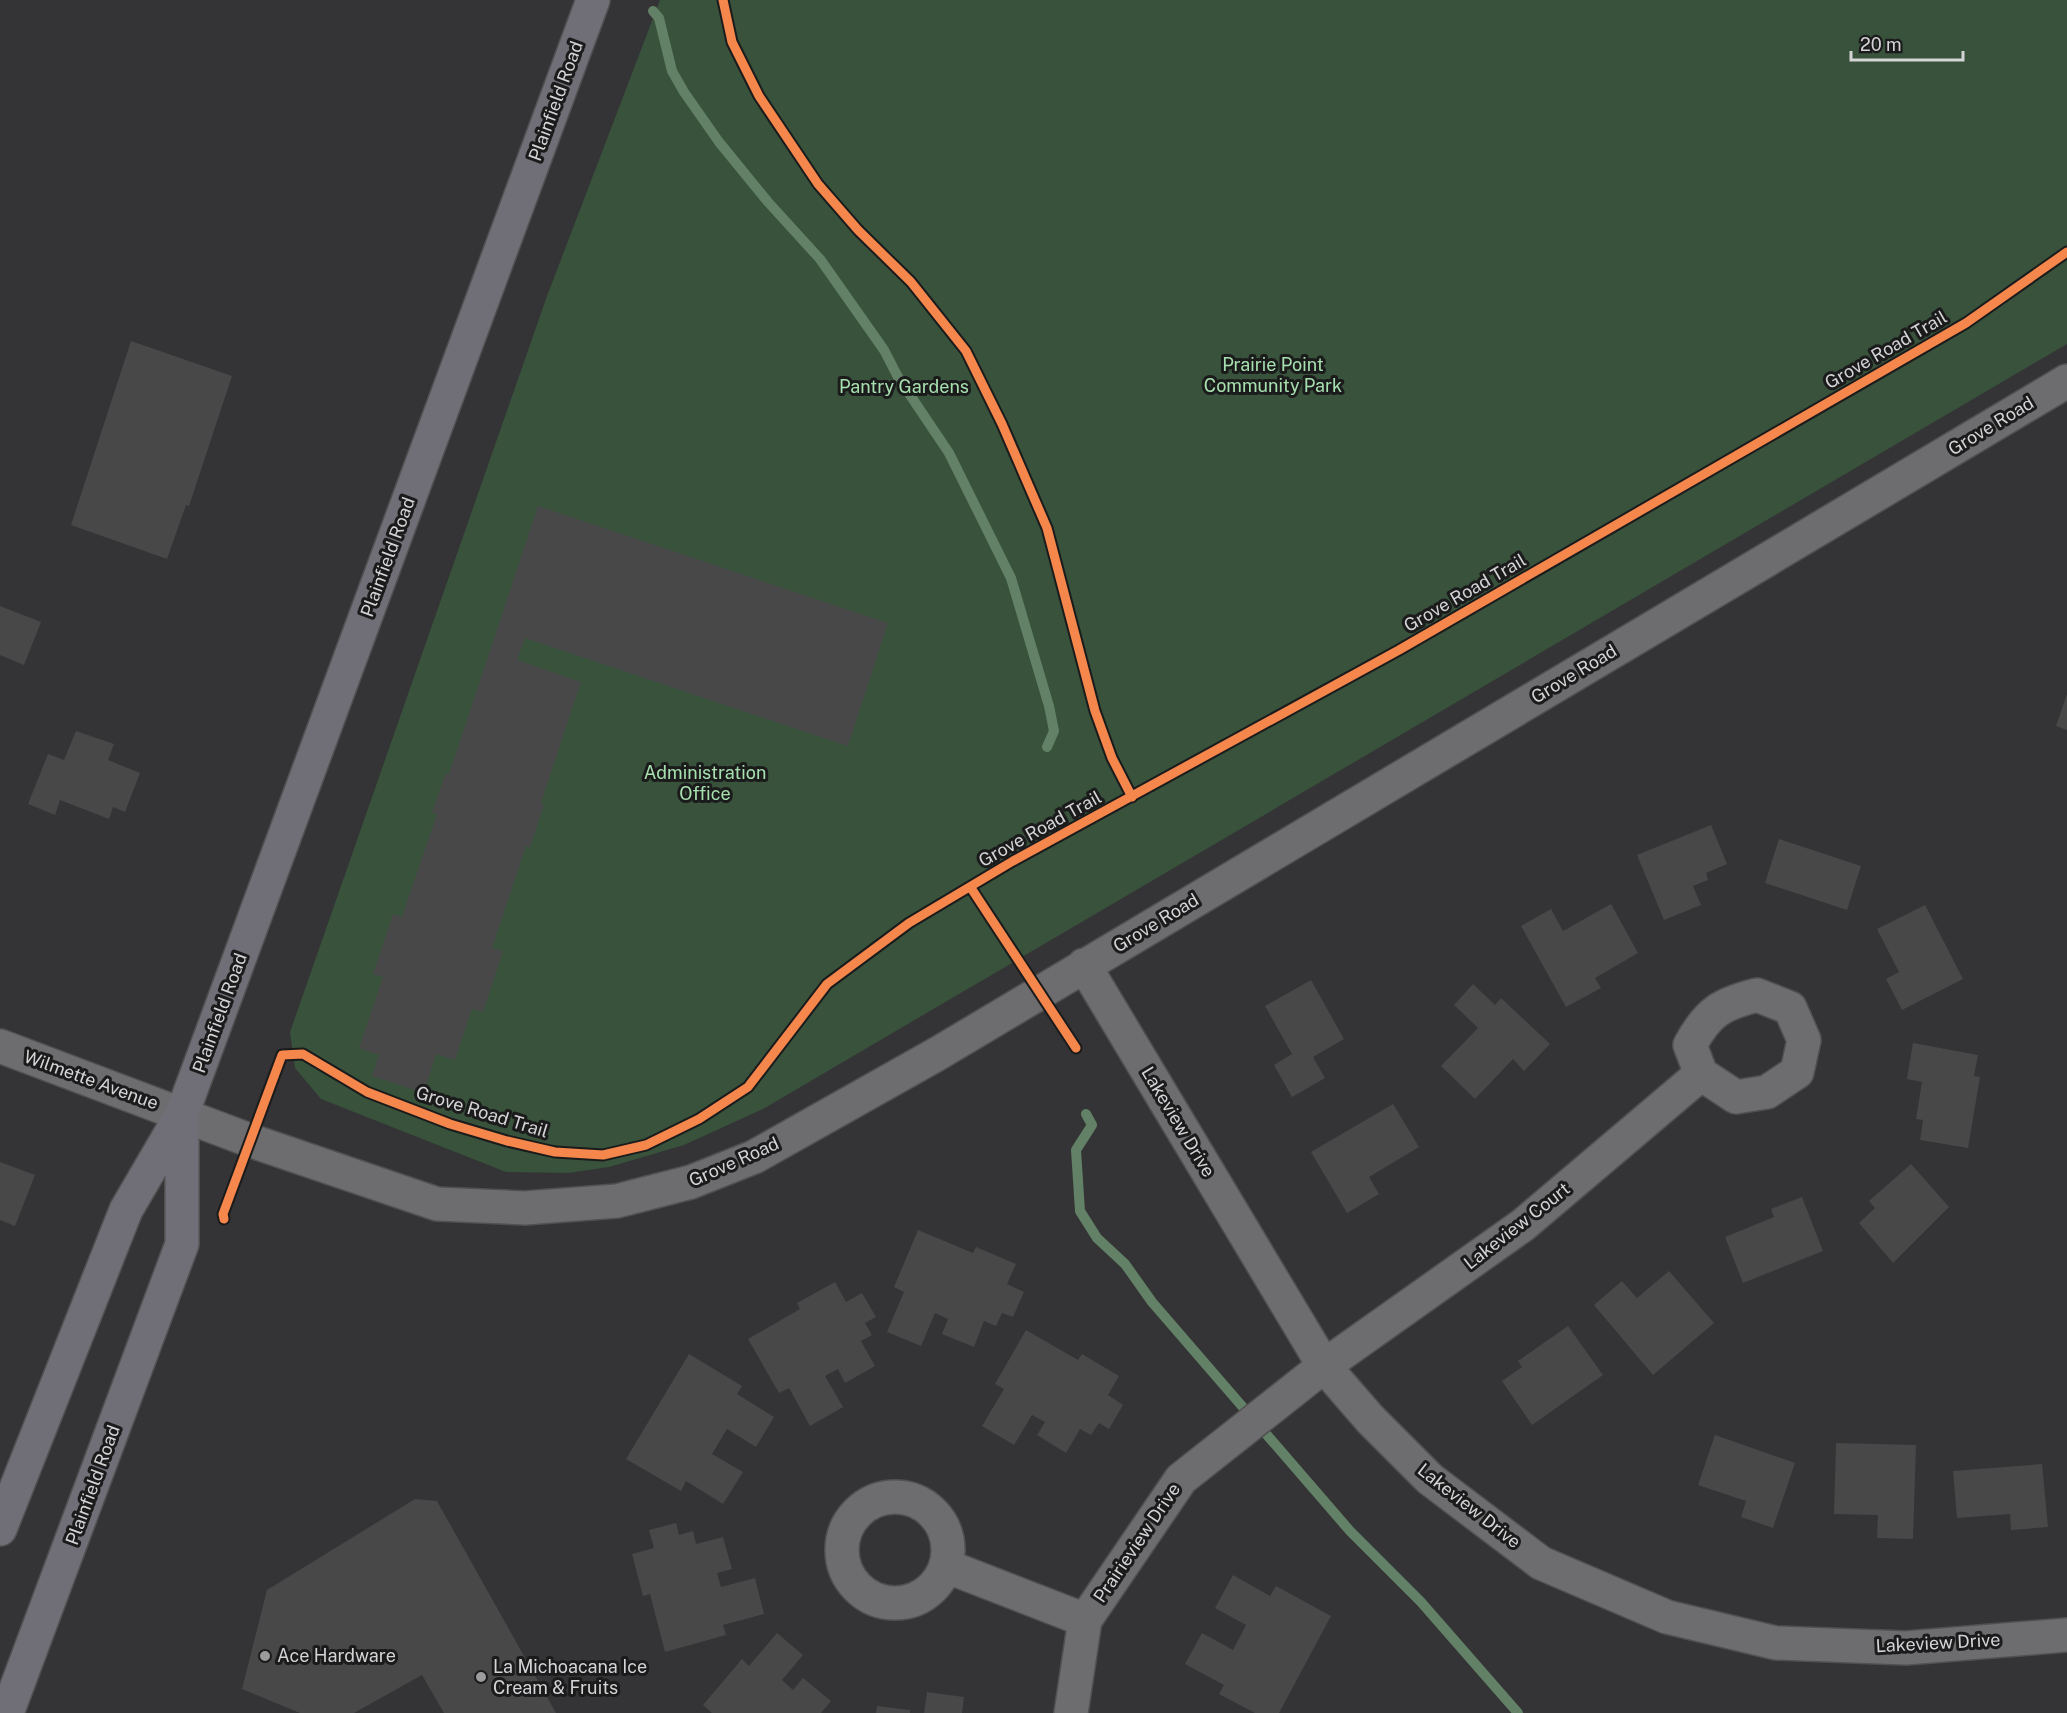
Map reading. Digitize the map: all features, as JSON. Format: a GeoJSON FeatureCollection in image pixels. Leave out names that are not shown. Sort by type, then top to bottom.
{"type":"FeatureCollection","features":[{"type":"Feature","properties":{"kind":"main road","name":"Plainfield Road"},"geometry":{"type":"LineString","coordinates":[[0,1529],[126,1210],[182,1114],[593,0]]}},
{"type":"Feature","properties":{"kind":"main road","name":"Plainfield Road"},"geometry":{"type":"LineString","coordinates":[[7,1713],[18,1698],[182,1244],[182,1114]]}},
{"type":"Feature","properties":{"kind":"street","name":"Grove Road"},"geometry":{"type":"LineString","coordinates":[[182,1114],[249,1140],[437,1204],[525,1208],[617,1201],[691,1182],[754,1157],[937,1054],[2067,381]]}},
{"type":"Feature","properties":{"kind":"street","name":"Lakeview Drive"},"geometry":{"type":"LineString","coordinates":[[1084,965],[1324,1366],[1370,1419],[1430,1479],[1541,1563],[1667,1617],[1776,1643],[1906,1648],[2067,1635]]}},
{"type":"Feature","properties":{"kind":"street","name":"Wilmette Avenue"},"geometry":{"type":"LineString","coordinates":[[0,1046],[182,1114]]}},
{"type":"Feature","properties":{"kind":"street","name":"Lakeview Court"},"geometry":{"type":"LineString","coordinates":[[1324,1366],[1524,1225],[1701,1074]]}},
{"type":"Feature","properties":{"kind":"street","name":"Prairieview Drive"},"geometry":{"type":"LineString","coordinates":[[1071,1713],[1085,1620],[1181,1479],[1324,1366]]}},
{"type":"Feature","properties":{"kind":"street"},"geometry":{"type":"LineString","coordinates":[[946,1566],[1085,1620]]}},
{"type":"Feature","properties":{"kind":"green space","name":"Prairie Point Community Park"},"geometry":{"type":"Polygon","coordinates":[[[660,0],[2067,0],[2067,344],[763,1109],[684,1145],[609,1167],[568,1173],[506,1172],[321,1099],[295,1068],[290,1032],[547,296],[660,0]]]}},
{"type":"Feature","properties":{"kind":"building"},"geometry":{"type":"Polygon","coordinates":[[[131,341],[232,376],[189,506],[186,505],[167,559],[71,525],[131,341]]]}},
{"type":"Feature","properties":{"kind":"building"},"geometry":{"type":"Polygon","coordinates":[[[538,506],[888,623],[848,746],[525,638],[517,660],[581,682],[541,803],[544,804],[530,848],[526,846],[492,948],[503,951],[483,1012],[472,1009],[455,1060],[436,1054],[424,1093],[372,1076],[379,1055],[359,1048],[383,977],[373,974],[393,914],[402,917],[437,814],[432,812],[446,773],[449,774],[538,506]]]}},
{"type":"Feature","properties":{"kind":"building"},"geometry":{"type":"Polygon","coordinates":[[[0,606],[41,622],[24,665],[0,655],[0,606]]]}},
{"type":"Feature","properties":{"kind":"building"},"geometry":{"type":"Polygon","coordinates":[[[2067,694],[2067,730],[2056,726],[2067,694]]]}},
{"type":"Feature","properties":{"kind":"building"},"geometry":{"type":"Polygon","coordinates":[[[76,731],[114,744],[108,760],[140,773],[125,812],[113,807],[109,819],[60,800],[55,815],[28,804],[48,754],[64,760],[76,731]]]}},
{"type":"Feature","properties":{"kind":"building"},"geometry":{"type":"Polygon","coordinates":[[[1711,825],[1727,864],[1706,873],[1708,880],[1693,886],[1701,905],[1664,920],[1637,855],[1711,825]]]}},
{"type":"Feature","properties":{"kind":"building"},"geometry":{"type":"Polygon","coordinates":[[[1779,839],[1861,866],[1847,910],[1765,883],[1779,839]]]}},
{"type":"Feature","properties":{"kind":"building"},"geometry":{"type":"Polygon","coordinates":[[[1611,904],[1638,953],[1595,978],[1601,988],[1566,1007],[1521,926],[1551,909],[1563,931],[1611,904]]]}},
{"type":"Feature","properties":{"kind":"building"},"geometry":{"type":"Polygon","coordinates":[[[1925,905],[1963,979],[1902,1010],[1886,979],[1899,972],[1877,929],[1925,905]]]}},
{"type":"Feature","properties":{"kind":"building"},"geometry":{"type":"Polygon","coordinates":[[[1311,980],[1344,1039],[1313,1057],[1325,1078],[1292,1097],[1274,1065],[1292,1054],[1265,1006],[1311,980]]]}},
{"type":"Feature","properties":{"kind":"building"},"geometry":{"type":"Polygon","coordinates":[[[1473,984],[1495,1005],[1501,998],[1550,1044],[1524,1071],[1513,1059],[1475,1099],[1441,1066],[1478,1028],[1454,1005],[1473,984]]]}},
{"type":"Feature","properties":{"kind":"building"},"geometry":{"type":"Polygon","coordinates":[[[1913,1043],[1978,1055],[1974,1076],[1980,1077],[1968,1148],[1920,1140],[1923,1120],[1916,1119],[1922,1082],[1907,1079],[1913,1043]]]}},
{"type":"Feature","properties":{"kind":"building"},"geometry":{"type":"Polygon","coordinates":[[[1393,1104],[1419,1147],[1369,1177],[1379,1194],[1347,1213],[1311,1152],[1393,1104]]]}},
{"type":"Feature","properties":{"kind":"building"},"geometry":{"type":"Polygon","coordinates":[[[0,1162],[35,1175],[15,1226],[0,1220],[0,1162]]]}},
{"type":"Feature","properties":{"kind":"building"},"geometry":{"type":"Polygon","coordinates":[[[1911,1164],[1949,1207],[1893,1263],[1859,1223],[1875,1208],[1869,1201],[1911,1164]]]}},
{"type":"Feature","properties":{"kind":"building"},"geometry":{"type":"Polygon","coordinates":[[[1802,1197],[1823,1251],[1743,1283],[1725,1237],[1774,1217],[1771,1209],[1802,1197]]]}},
{"type":"Feature","properties":{"kind":"building"},"geometry":{"type":"Polygon","coordinates":[[[918,1230],[973,1253],[976,1247],[1016,1264],[1007,1284],[1024,1292],[1013,1317],[1002,1313],[996,1326],[984,1321],[974,1347],[942,1334],[948,1319],[935,1313],[921,1346],[887,1332],[904,1292],[894,1287],[918,1230]]]}},
{"type":"Feature","properties":{"kind":"building"},"geometry":{"type":"Polygon","coordinates":[[[1669,1271],[1714,1323],[1653,1375],[1594,1305],[1622,1281],[1637,1298],[1669,1271]]]}},
{"type":"Feature","properties":{"kind":"building"},"geometry":{"type":"Polygon","coordinates":[[[835,1282],[846,1302],[862,1293],[876,1317],[865,1323],[872,1335],[861,1341],[875,1366],[845,1383],[838,1369],[825,1376],[843,1407],[810,1426],[789,1388],[779,1393],[748,1339],[800,1309],[797,1303],[835,1282]]]}},
{"type":"Feature","properties":{"kind":"building"},"geometry":{"type":"Polygon","coordinates":[[[1568,1326],[1603,1375],[1532,1425],[1502,1381],[1522,1367],[1518,1361],[1568,1326]]]}},
{"type":"Feature","properties":{"kind":"building"},"geometry":{"type":"Polygon","coordinates":[[[1026,1330],[1078,1360],[1082,1354],[1119,1376],[1108,1395],[1123,1405],[1109,1429],[1099,1423],[1091,1435],[1080,1429],[1066,1453],[1037,1435],[1045,1422],[1032,1415],[1014,1445],[982,1426],[1004,1389],[995,1384],[1026,1330]]]}},
{"type":"Feature","properties":{"kind":"building"},"geometry":{"type":"Polygon","coordinates":[[[689,1354],[742,1386],[737,1394],[774,1417],[756,1447],[727,1429],[712,1454],[743,1472],[723,1504],[686,1481],[681,1491],[626,1459],[689,1354]]]}},
{"type":"Feature","properties":{"kind":"building"},"geometry":{"type":"Polygon","coordinates":[[[1715,1435],[1795,1463],[1773,1528],[1741,1517],[1746,1501],[1698,1485],[1715,1435]]]}},
{"type":"Feature","properties":{"kind":"building"},"geometry":{"type":"Polygon","coordinates":[[[1836,1443],[1916,1445],[1913,1539],[1877,1538],[1878,1515],[1834,1514],[1836,1443]]]}},
{"type":"Feature","properties":{"kind":"building"},"geometry":{"type":"Polygon","coordinates":[[[2042,1464],[2048,1527],[2011,1530],[2010,1514],[1957,1518],[1953,1471],[2042,1464]]]}},
{"type":"Feature","properties":{"kind":"building"},"geometry":{"type":"Polygon","coordinates":[[[415,1499],[437,1501],[556,1713],[444,1713],[422,1675],[354,1713],[300,1713],[242,1689],[267,1590],[415,1499]]]}},
{"type":"Feature","properties":{"kind":"building"},"geometry":{"type":"Polygon","coordinates":[[[676,1523],[679,1535],[693,1531],[696,1544],[723,1537],[732,1569],[717,1573],[721,1587],[755,1578],[764,1614],[723,1625],[726,1635],[665,1652],[650,1594],[643,1596],[632,1554],[654,1548],[649,1530],[676,1523]]]}},
{"type":"Feature","properties":{"kind":"building"},"geometry":{"type":"Polygon","coordinates":[[[1233,1575],[1270,1596],[1276,1586],[1331,1616],[1279,1713],[1255,1713],[1219,1694],[1224,1685],[1185,1664],[1202,1633],[1233,1650],[1246,1625],[1215,1608],[1233,1575]]]}},
{"type":"Feature","properties":{"kind":"building"},"geometry":{"type":"Polygon","coordinates":[[[777,1633],[803,1655],[782,1680],[793,1690],[803,1678],[831,1701],[821,1713],[712,1713],[703,1705],[742,1659],[749,1666],[777,1633]]]}},
{"type":"Feature","properties":{"kind":"building"},"geometry":{"type":"Polygon","coordinates":[[[927,1692],[964,1697],[962,1713],[924,1713],[927,1692]]]}},
{"type":"Feature","properties":{"kind":"building"},"geometry":{"type":"Polygon","coordinates":[[[877,1706],[910,1710],[910,1713],[876,1713],[877,1706]]]}},
{"type":"Feature","properties":{"kind":"waterway"},"geometry":{"type":"LineString","coordinates":[[653,11],[659,18],[672,71],[684,92],[719,142],[768,202],[820,259],[884,350],[898,377],[949,453],[1011,578],[1049,706],[1054,731],[1047,747]]}},
{"type":"Feature","properties":{"kind":"waterway"},"geometry":{"type":"LineString","coordinates":[[1086,1114],[1092,1125],[1076,1150],[1080,1211],[1097,1238],[1125,1264],[1152,1302],[1350,1531],[1421,1602],[1518,1713]]}},
{"type":"Feature","properties":{"kind":"cycle path"},"geometry":{"type":"LineString","coordinates":[[723,0],[732,42],[759,96],[818,184],[858,230],[911,282],[966,351],[1002,424],[1047,528],[1095,711],[1112,758],[1132,797]]}},
{"type":"Feature","properties":{"kind":"cycle path","name":"Grove Road Trail"},"geometry":{"type":"LineString","coordinates":[[224,1219],[223,1214],[282,1055],[303,1054],[367,1092],[450,1124],[555,1152],[603,1155],[646,1145],[699,1119],[748,1087],[827,984],[909,923],[1013,861],[1399,650],[1966,323],[2067,252]]}},
{"type":"Feature","properties":{"kind":"cycle path"},"geometry":{"type":"LineString","coordinates":[[971,888],[1076,1048]]}},
{"type":"Feature","properties":{"kind":"place","name":"Ace Hardware"},"geometry":{"type":"Point","coordinates":[265,1656]}},
{"type":"Feature","properties":{"kind":"place","name":"La Michoacana Ice Cream & Fruits"},"geometry":{"type":"Point","coordinates":[481,1677]}},
{"type":"Feature","properties":{"kind":"park label","name":"Pantry Gardens"},"geometry":{"type":"Point","coordinates":[904,387]}},
{"type":"Feature","properties":{"kind":"park label","name":"Administration Office"},"geometry":{"type":"Point","coordinates":[705,783]}}]}
